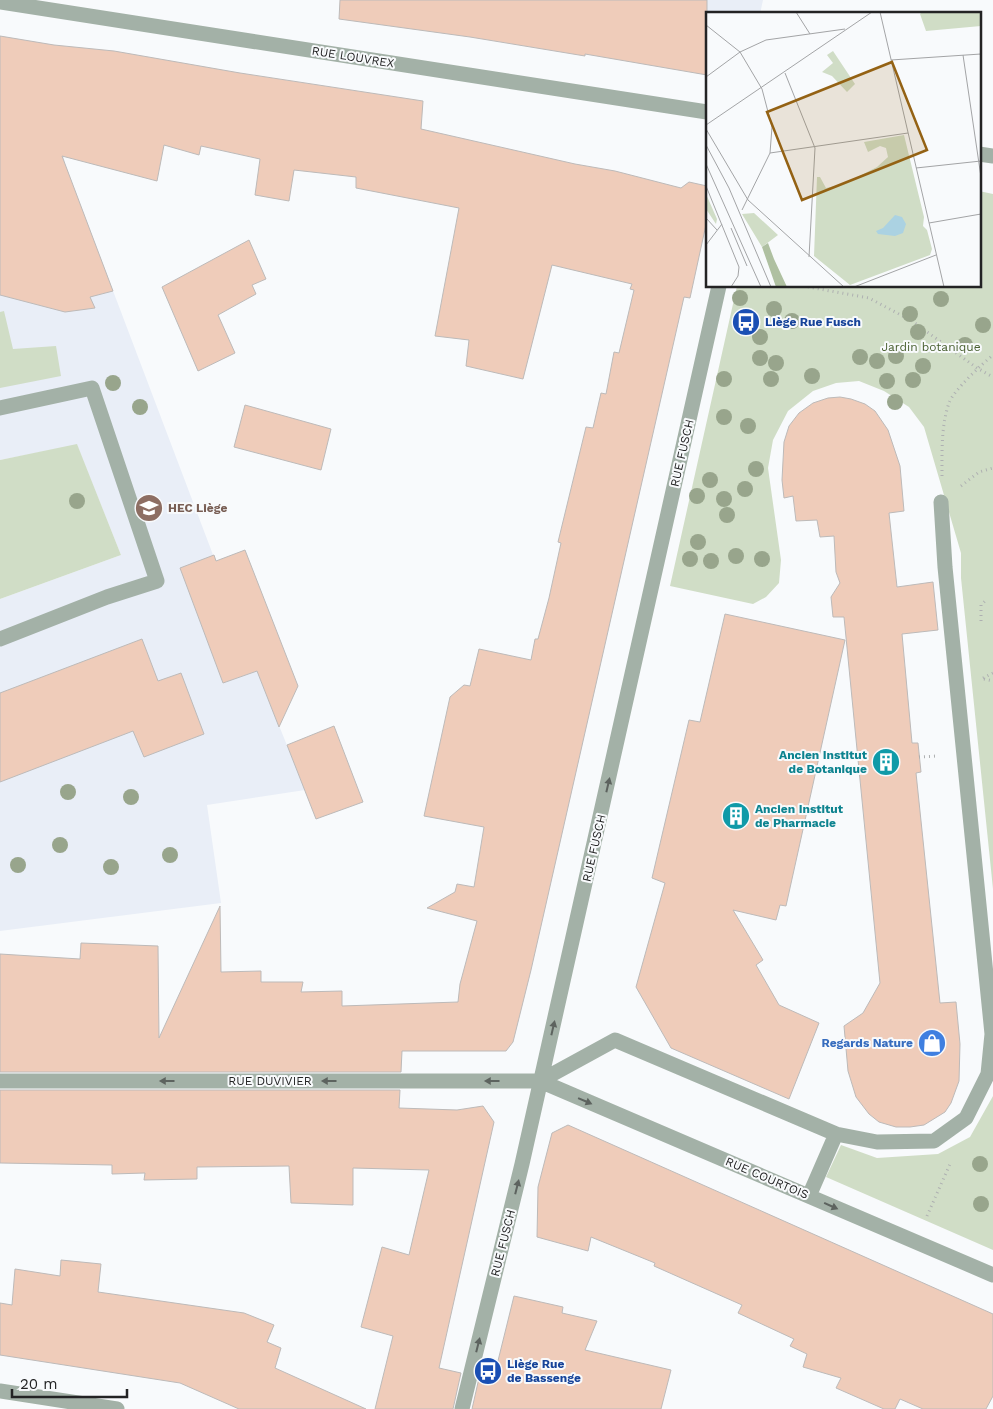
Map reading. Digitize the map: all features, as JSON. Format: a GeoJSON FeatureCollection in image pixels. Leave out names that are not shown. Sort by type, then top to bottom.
{"type":"FeatureCollection","features":[{"type":"Feature","properties":{"kind":"street","name":"RUE LOUVREX"},"geometry":{"type":"LineString","coordinates":[[0,2],[706,112]]}},
{"type":"Feature","properties":{"kind":"street"},"geometry":{"type":"LineString","coordinates":[[980,154],[993,156]]}},
{"type":"Feature","properties":{"kind":"street","name":"RUE FUSCH"},"geometry":{"type":"LineString","coordinates":[[462,1409],[520,1173],[719,288]]}},
{"type":"Feature","properties":{"kind":"street"},"geometry":{"type":"LineString","coordinates":[[0,408],[92,388],[157,581],[107,597],[0,639]]}},
{"type":"Feature","properties":{"kind":"street"},"geometry":{"type":"LineString","coordinates":[[540,1082],[615,1040],[836,1134],[877,1142],[934,1141],[966,1118],[988,1074],[992,1034],[945,567],[942,502]]}},
{"type":"Feature","properties":{"kind":"street","name":"RUE DUVIVIER"},"geometry":{"type":"LineString","coordinates":[[0,1081],[540,1082]]}},
{"type":"Feature","properties":{"kind":"street","name":"RUE COURTOIS"},"geometry":{"type":"LineString","coordinates":[[540,1082],[993,1275]]}},
{"type":"Feature","properties":{"kind":"street"},"geometry":{"type":"LineString","coordinates":[[809,1196],[836,1134]]}},
{"type":"Feature","properties":{"kind":"street"},"geometry":{"type":"LineString","coordinates":[[0,1391],[117,1409]]}},
{"type":"Feature","properties":{"kind":"path"},"geometry":{"type":"LineString","coordinates":[[814,288],[869,298],[912,321],[977,368],[993,376]]}},
{"type":"Feature","properties":{"kind":"path"},"geometry":{"type":"LineString","coordinates":[[942,502],[942,439],[949,401],[977,368],[993,355]]}},
{"type":"Feature","properties":{"kind":"path"},"geometry":{"type":"LineString","coordinates":[[942,502],[979,472],[993,468]]}},
{"type":"Feature","properties":{"kind":"path"},"geometry":{"type":"LineString","coordinates":[[982,678],[993,673]]}},
{"type":"Feature","properties":{"kind":"path"},"geometry":{"type":"LineString","coordinates":[[915,1243],[940,1184],[954,1157]]}},
{"type":"Feature","properties":{"kind":"shaded area"},"geometry":{"type":"Polygon","coordinates":[[[686,0],[763,0],[760,12],[706,13],[686,0]]]}},
{"type":"Feature","properties":{"kind":"shaded area","name":"HEC Liège"},"geometry":{"type":"Polygon","coordinates":[[[0,36],[54,45],[58,123],[65,164],[257,671],[305,790],[207,805],[221,903],[0,931],[0,599],[121,555],[77,445],[0,460],[0,36]]]}},
{"type":"Feature","properties":{"kind":"green space","name":"Jardin botanique"},"geometry":{"type":"Polygon","coordinates":[[[980,191],[993,194],[993,889],[961,578],[961,553],[924,427],[909,407],[884,391],[859,381],[836,383],[813,391],[788,411],[773,440],[768,468],[781,560],[779,583],[766,597],[753,604],[670,586],[737,288],[980,288],[980,191]]]}},
{"type":"Feature","properties":{"kind":"green space"},"geometry":{"type":"Polygon","coordinates":[[[4,311],[13,349],[56,346],[61,376],[0,388],[0,312],[4,311]]]}},
{"type":"Feature","properties":{"kind":"green space"},"geometry":{"type":"Polygon","coordinates":[[[77,444],[121,555],[0,599],[0,460],[77,444]]]}},
{"type":"Feature","properties":{"kind":"green space"},"geometry":{"type":"Polygon","coordinates":[[[993,1096],[993,1250],[826,1177],[841,1145],[877,1158],[938,1154],[970,1137],[993,1096]]]}},
{"type":"Feature","properties":{"kind":"building"},"geometry":{"type":"Polygon","coordinates":[[[340,0],[707,0],[706,75],[585,54],[585,56],[470,37],[339,19],[340,0]]]}},
{"type":"Feature","properties":{"kind":"building"},"geometry":{"type":"Polygon","coordinates":[[[0,36],[54,45],[114,51],[240,73],[423,101],[421,129],[575,164],[615,171],[681,188],[689,182],[706,186],[706,225],[690,298],[684,297],[531,970],[513,1042],[506,1051],[402,1051],[401,1072],[0,1072],[0,954],[80,959],[81,943],[158,946],[159,1038],[220,906],[221,972],[261,971],[261,982],[303,982],[301,992],[342,991],[342,1006],[458,1002],[460,984],[477,921],[427,908],[455,892],[457,884],[474,887],[484,827],[424,816],[450,697],[464,685],[470,686],[479,649],[531,660],[535,639],[538,639],[549,598],[561,543],[558,542],[586,427],[593,428],[601,393],[606,394],[614,352],[619,353],[634,290],[630,289],[632,284],[552,265],[523,379],[466,366],[469,340],[435,336],[459,208],[356,188],[356,177],[294,170],[289,201],[255,195],[260,159],[201,146],[199,155],[164,145],[157,181],[62,156],[113,291],[90,297],[95,308],[65,312],[0,295],[0,36]]]}},
{"type":"Feature","properties":{"kind":"building"},"geometry":{"type":"Polygon","coordinates":[[[249,240],[266,279],[252,285],[256,294],[218,315],[235,353],[198,371],[162,287],[249,240]]]}},
{"type":"Feature","properties":{"kind":"building","name":"Ancien Institut de Botanique"},"geometry":{"type":"Polygon","coordinates":[[[840,397],[865,404],[875,411],[888,430],[900,466],[904,511],[889,513],[897,587],[933,582],[938,630],[902,634],[912,743],[918,743],[921,772],[916,773],[940,1003],[956,1002],[960,1044],[959,1081],[951,1103],[945,1112],[924,1125],[910,1127],[896,1127],[879,1122],[869,1114],[856,1097],[848,1071],[844,1026],[863,1013],[880,983],[844,617],[833,617],[831,597],[840,583],[836,572],[834,536],[820,537],[817,520],[796,521],[793,496],[784,498],[782,480],[784,442],[789,426],[799,413],[813,403],[828,398],[840,397]]]}},
{"type":"Feature","properties":{"kind":"building"},"geometry":{"type":"Polygon","coordinates":[[[245,405],[331,429],[321,470],[234,447],[245,405]]]}},
{"type":"Feature","properties":{"kind":"building"},"geometry":{"type":"Polygon","coordinates":[[[245,550],[298,686],[279,727],[257,671],[223,683],[180,568],[214,555],[216,561],[245,550]]]}},
{"type":"Feature","properties":{"kind":"building","name":"Ancien Institut de Pharmacie"},"geometry":{"type":"Polygon","coordinates":[[[725,614],[845,640],[786,906],[780,905],[776,920],[733,910],[763,960],[756,965],[779,1005],[819,1023],[789,1099],[671,1048],[636,987],[665,883],[652,878],[689,720],[700,722],[725,614]]]}},
{"type":"Feature","properties":{"kind":"building"},"geometry":{"type":"Polygon","coordinates":[[[142,639],[158,681],[181,673],[204,734],[144,757],[133,731],[0,782],[0,693],[142,639]]]}},
{"type":"Feature","properties":{"kind":"building"},"geometry":{"type":"Polygon","coordinates":[[[334,726],[363,802],[316,819],[287,745],[334,726]]]}},
{"type":"Feature","properties":{"kind":"building"},"geometry":{"type":"Polygon","coordinates":[[[0,1090],[400,1090],[399,1108],[457,1110],[483,1106],[494,1122],[439,1368],[461,1373],[453,1409],[375,1409],[393,1336],[361,1327],[382,1247],[409,1255],[429,1170],[353,1168],[353,1205],[291,1203],[289,1166],[197,1167],[197,1179],[144,1180],[145,1173],[112,1174],[112,1165],[0,1163],[0,1090]]]}},
{"type":"Feature","properties":{"kind":"building"},"geometry":{"type":"Polygon","coordinates":[[[568,1125],[993,1314],[993,1396],[986,1409],[923,1409],[900,1399],[895,1409],[884,1409],[836,1388],[841,1378],[803,1367],[807,1354],[790,1346],[794,1339],[738,1313],[742,1305],[654,1266],[655,1263],[591,1237],[588,1251],[537,1237],[538,1187],[552,1133],[568,1125]]]}},
{"type":"Feature","properties":{"kind":"building"},"geometry":{"type":"Polygon","coordinates":[[[61,1260],[101,1264],[98,1292],[244,1313],[274,1325],[267,1342],[281,1348],[275,1368],[366,1409],[239,1409],[180,1383],[0,1355],[0,1303],[12,1305],[15,1269],[60,1276],[61,1260]]]}},
{"type":"Feature","properties":{"kind":"building"},"geometry":{"type":"Polygon","coordinates":[[[514,1296],[563,1307],[562,1313],[597,1321],[585,1350],[671,1370],[661,1409],[472,1409],[479,1378],[493,1381],[514,1296]]]}},
{"type":"Feature","properties":{"kind":"place","name":"Liège Rue Fusch"},"geometry":{"type":"Point","coordinates":[746,322]}},
{"type":"Feature","properties":{"kind":"place","name":"HEC Liège"},"geometry":{"type":"Point","coordinates":[149,508]}},
{"type":"Feature","properties":{"kind":"place","name":"Ancien Institut de Botanique"},"geometry":{"type":"Point","coordinates":[886,762]}},
{"type":"Feature","properties":{"kind":"place","name":"Ancien Institut de Pharmacie"},"geometry":{"type":"Point","coordinates":[736,816]}},
{"type":"Feature","properties":{"kind":"place","name":"Regards Nature"},"geometry":{"type":"Point","coordinates":[932,1043]}},
{"type":"Feature","properties":{"kind":"place","name":"Liège Rue de Bassenge"},"geometry":{"type":"Point","coordinates":[488,1371]}}]}
